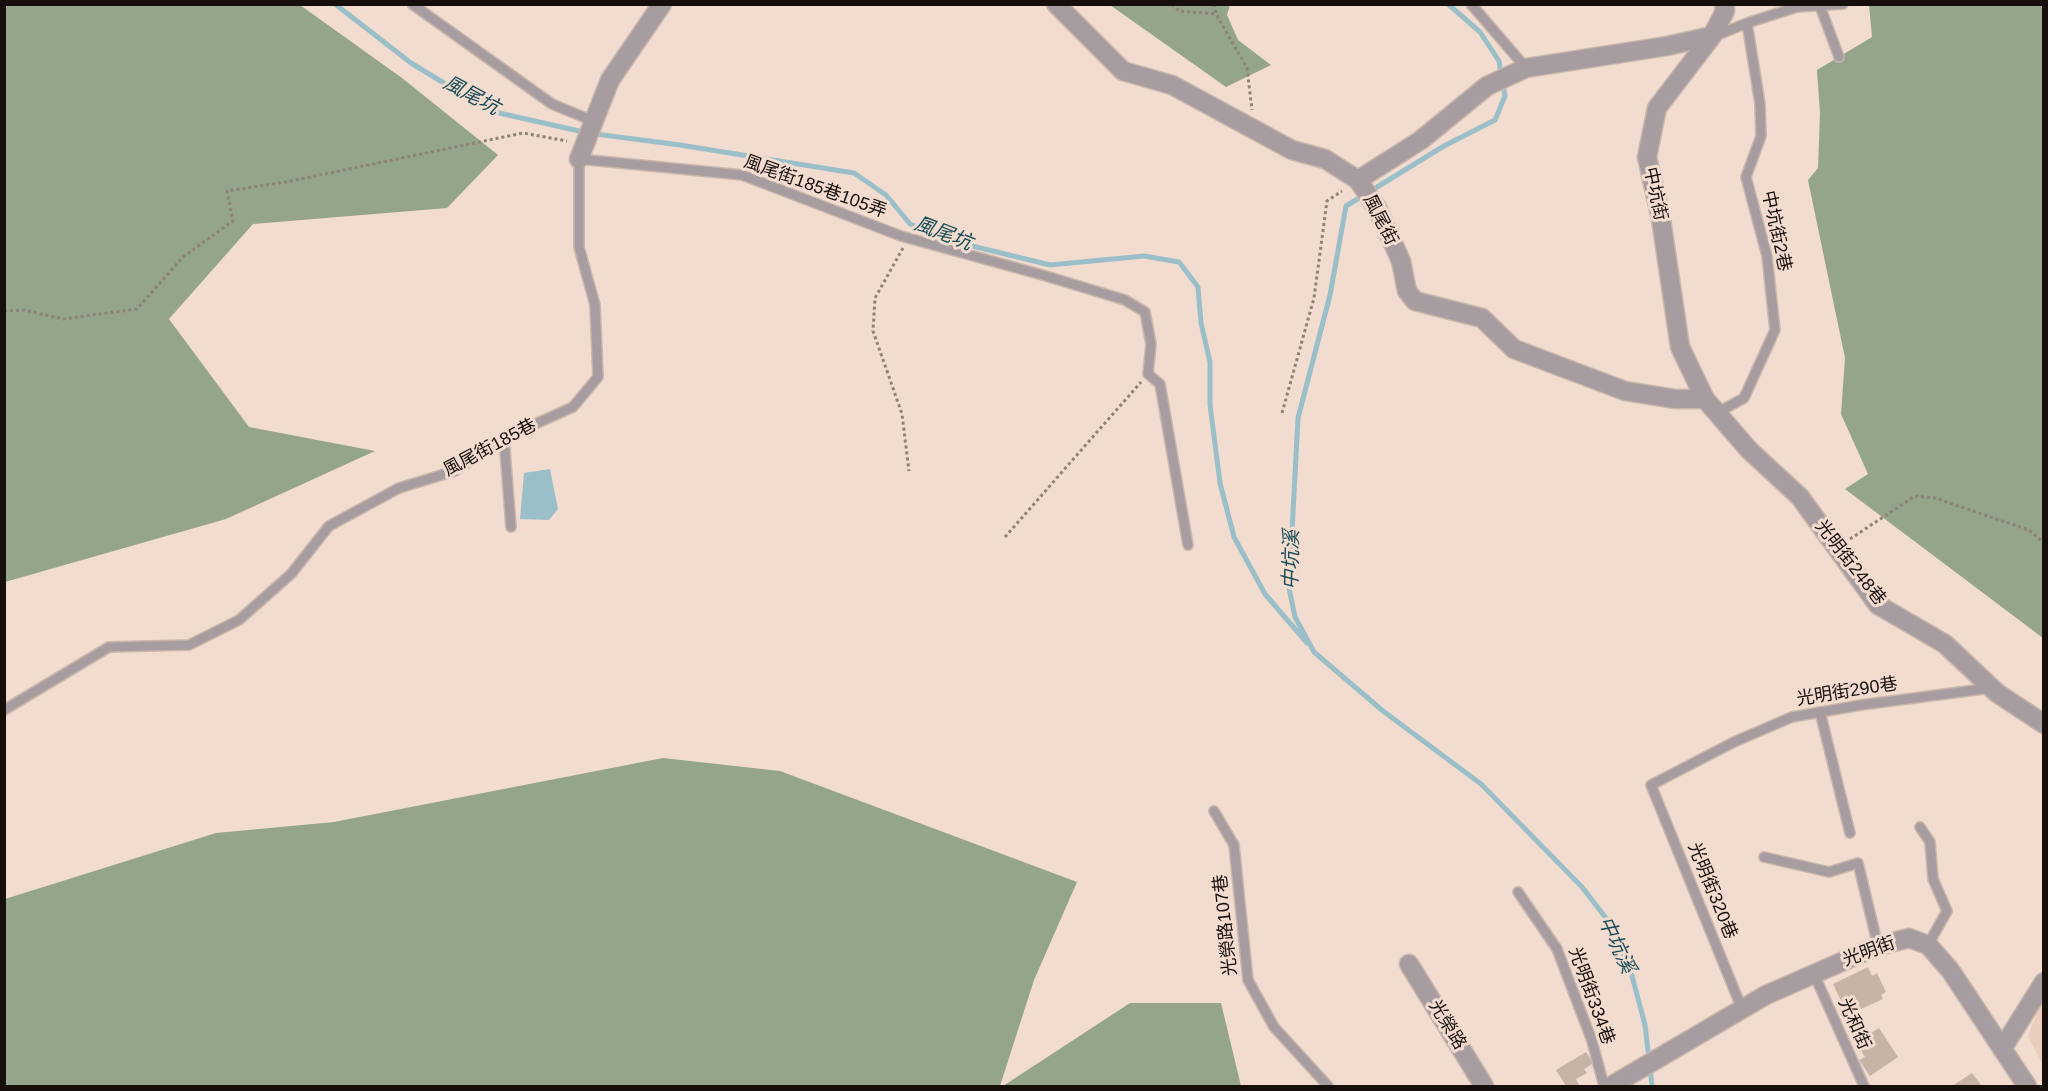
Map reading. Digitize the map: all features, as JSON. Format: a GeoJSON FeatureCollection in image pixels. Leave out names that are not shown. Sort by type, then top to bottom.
{"type":"FeatureCollection","features":[{"type":"Feature","properties":{"kind":"street"},"geometry":{"type":"LineString","coordinates":[[579,159],[610,80],[662,4]]}},
{"type":"Feature","properties":{"kind":"street","name":"風尾街"},"geometry":{"type":"LineString","coordinates":[[1056,4],[1124,71],[1172,85],[1292,150],[1324,159],[1358,180],[1377,208],[1401,261],[1407,291],[1415,301],[1482,318],[1514,349],[1625,391],[1674,399],[1705,399]]}},
{"type":"Feature","properties":{"kind":"street","name":"中坑街"},"geometry":{"type":"LineString","coordinates":[[1705,399],[1680,347],[1661,219],[1647,157],[1657,108],[1712,36],[1729,7]]}},
{"type":"Feature","properties":{"kind":"street"},"geometry":{"type":"LineString","coordinates":[[1358,180],[1421,140],[1487,86],[1526,68],[1552,62],[1667,46],[1712,36]]}},
{"type":"Feature","properties":{"kind":"street","name":"光明街248巷"},"geometry":{"type":"LineString","coordinates":[[1705,399],[1749,450],[1800,497],[1878,605],[1945,644],[1991,688],[2043,724]]}},
{"type":"Feature","properties":{"kind":"street","name":"光明街"},"geometry":{"type":"LineString","coordinates":[[1611,1086],[1742,1009],[1814,974],[1878,946],[1909,938],[1928,945]]}},
{"type":"Feature","properties":{"kind":"street"},"geometry":{"type":"LineString","coordinates":[[1928,945],[1950,970],[2027,1086]]}},
{"type":"Feature","properties":{"kind":"street","name":"光榮路"},"geometry":{"type":"LineString","coordinates":[[1409,964],[1484,1086]]}},
{"type":"Feature","properties":{"kind":"street"},"geometry":{"type":"LineString","coordinates":[[2002,1049],[2043,982]]}},
{"type":"Feature","properties":{"kind":"lane"},"geometry":{"type":"LineString","coordinates":[[412,4],[552,104],[593,121]]}},
{"type":"Feature","properties":{"kind":"lane"},"geometry":{"type":"LineString","coordinates":[[1471,4],[1526,68]]}},
{"type":"Feature","properties":{"kind":"lane"},"geometry":{"type":"LineString","coordinates":[[1712,36],[1797,7],[1843,4]]}},
{"type":"Feature","properties":{"kind":"lane"},"geometry":{"type":"LineString","coordinates":[[1820,6],[1839,57]]}},
{"type":"Feature","properties":{"kind":"lane","name":"中坑街2巷"},"geometry":{"type":"LineString","coordinates":[[1705,399],[1722,410],[1744,398],[1775,330],[1767,256],[1746,177],[1761,135],[1760,104],[1747,23]]}},
{"type":"Feature","properties":{"kind":"lane","name":"風尾街185巷105弄"},"geometry":{"type":"LineString","coordinates":[[579,159],[742,175],[908,238],[1125,300],[1145,312],[1150,344],[1148,374]]}},
{"type":"Feature","properties":{"kind":"lane","name":"風尾街185巷"},"geometry":{"type":"LineString","coordinates":[[4,710],[110,647],[189,645],[239,620],[291,574],[329,526],[399,488],[455,471],[504,438],[573,407],[598,378],[595,305],[579,248],[579,159]]}},
{"type":"Feature","properties":{"kind":"lane"},"geometry":{"type":"LineString","coordinates":[[1148,374],[1160,384],[1188,545]]}},
{"type":"Feature","properties":{"kind":"lane"},"geometry":{"type":"LineString","coordinates":[[504,438],[512,527]]}},
{"type":"Feature","properties":{"kind":"lane","name":"光明街290巷"},"geometry":{"type":"LineString","coordinates":[[1651,785],[1734,742],[1792,717],[1991,688]]}},
{"type":"Feature","properties":{"kind":"lane"},"geometry":{"type":"LineString","coordinates":[[1820,712],[1850,833]]}},
{"type":"Feature","properties":{"kind":"lane","name":"光明街320巷"},"geometry":{"type":"LineString","coordinates":[[1651,785],[1742,1009]]}},
{"type":"Feature","properties":{"kind":"lane","name":"光榮路107巷"},"geometry":{"type":"LineString","coordinates":[[1214,811],[1234,845],[1248,980],[1274,1027],[1328,1086]]}},
{"type":"Feature","properties":{"kind":"lane"},"geometry":{"type":"LineString","coordinates":[[1920,827],[1930,842],[1933,879],[1947,911],[1928,945]]}},
{"type":"Feature","properties":{"kind":"lane"},"geometry":{"type":"LineString","coordinates":[[1764,857],[1830,872],[1858,862],[1878,946]]}},
{"type":"Feature","properties":{"kind":"lane","name":"光明街334巷"},"geometry":{"type":"LineString","coordinates":[[1518,892],[1557,949],[1592,1041],[1604,1086]]}},
{"type":"Feature","properties":{"kind":"lane","name":"光和街"},"geometry":{"type":"LineString","coordinates":[[1814,974],[1864,1086]]}},
{"type":"Feature","properties":{"kind":"path"},"geometry":{"type":"LineString","coordinates":[[1172,4],[1179,11],[1216,14]]}},
{"type":"Feature","properties":{"kind":"path"},"geometry":{"type":"LineString","coordinates":[[1214,4],[1216,14],[1247,68],[1255,130]]}},
{"type":"Feature","properties":{"kind":"path"},"geometry":{"type":"LineString","coordinates":[[4,311],[24,310],[63,319],[137,309],[183,257],[233,221],[227,191],[522,133],[566,139],[579,159]]}},
{"type":"Feature","properties":{"kind":"path"},"geometry":{"type":"LineString","coordinates":[[1282,413],[1314,298],[1327,201],[1358,180]]}},
{"type":"Feature","properties":{"kind":"path"},"geometry":{"type":"LineString","coordinates":[[908,238],[874,298],[873,331],[902,414],[909,471]]}},
{"type":"Feature","properties":{"kind":"path"},"geometry":{"type":"LineString","coordinates":[[1005,537],[1148,374]]}},
{"type":"Feature","properties":{"kind":"path"},"geometry":{"type":"LineString","coordinates":[[1836,548],[1915,496],[1935,498],[2029,530],[2043,543]]}},
{"type":"Feature","properties":{"kind":"shaded area"},"geometry":{"type":"Polygon","coordinates":[[[2043,999],[2043,1065],[2028,1036],[2043,999]]]}},
{"type":"Feature","properties":{"kind":"green space"},"geometry":{"type":"Polygon","coordinates":[[[5,4],[300,5],[402,78],[498,155],[447,208],[253,224],[169,319],[249,427],[375,451],[226,519],[5,582],[5,4]]]}},
{"type":"Feature","properties":{"kind":"green space"},"geometry":{"type":"Polygon","coordinates":[[[1110,5],[1230,5],[1227,15],[1238,40],[1271,65],[1226,87],[1110,5]]]}},
{"type":"Feature","properties":{"kind":"green space"},"geometry":{"type":"Polygon","coordinates":[[[1869,5],[2043,5],[2043,638],[1845,489],[1868,474],[1841,414],[1845,358],[1808,180],[1818,168],[1820,113],[1817,70],[1872,37],[1869,5]]]}},
{"type":"Feature","properties":{"kind":"green space"},"geometry":{"type":"Polygon","coordinates":[[[663,758],[780,771],[1077,882],[1034,980],[1000,1086],[5,1086],[5,899],[216,833],[334,822],[663,758]]]}},
{"type":"Feature","properties":{"kind":"green space"},"geometry":{"type":"Polygon","coordinates":[[[1130,1003],[1221,1003],[1241,1086],[1003,1086],[1130,1003]]]}},
{"type":"Feature","properties":{"kind":"water"},"geometry":{"type":"Polygon","coordinates":[[[550,469],[558,509],[549,520],[520,519],[524,473],[550,469]]]}},
{"type":"Feature","properties":{"kind":"building"},"geometry":{"type":"Polygon","coordinates":[[[1868,967],[1872,976],[1877,973],[1886,992],[1881,995],[1883,999],[1848,1015],[1833,984],[1868,967]]]}},
{"type":"Feature","properties":{"kind":"building"},"geometry":{"type":"Polygon","coordinates":[[[1879,1028],[1898,1057],[1870,1076],[1859,1060],[1865,1057],[1856,1043],[1879,1028]]]}},
{"type":"Feature","properties":{"kind":"building"},"geometry":{"type":"Polygon","coordinates":[[[1586,1052],[1594,1063],[1584,1069],[1587,1073],[1576,1079],[1579,1085],[1566,1086],[1556,1070],[1586,1052]]]}},
{"type":"Feature","properties":{"kind":"building"},"geometry":{"type":"Polygon","coordinates":[[[1972,1073],[1982,1086],[1952,1086],[1972,1073]]]}},
{"type":"Feature","properties":{"kind":"waterway","name":"風尾坑"},"geometry":{"type":"LineString","coordinates":[[335,4],[411,63],[490,111],[588,133],[680,145],[854,173],[886,195],[910,224],[960,243],[1050,265],[1144,256],[1179,262],[1198,287],[1201,323],[1210,362],[1210,405],[1220,483],[1234,537],[1265,594],[1307,643]]}},
{"type":"Feature","properties":{"kind":"waterway","name":"中坑溪"},"geometry":{"type":"LineString","coordinates":[[1448,4],[1480,32],[1499,61],[1505,96],[1495,120],[1444,146],[1346,206],[1330,295],[1298,418],[1289,588],[1295,617],[1314,652],[1383,711],[1481,784],[1582,887],[1609,922],[1631,972],[1645,1025],[1649,1059]]}},
{"type":"Feature","properties":{"kind":"waterway","name":"中坑溪"},"geometry":{"type":"LineString","coordinates":[[1650,1068],[1652,1086]]}}]}
